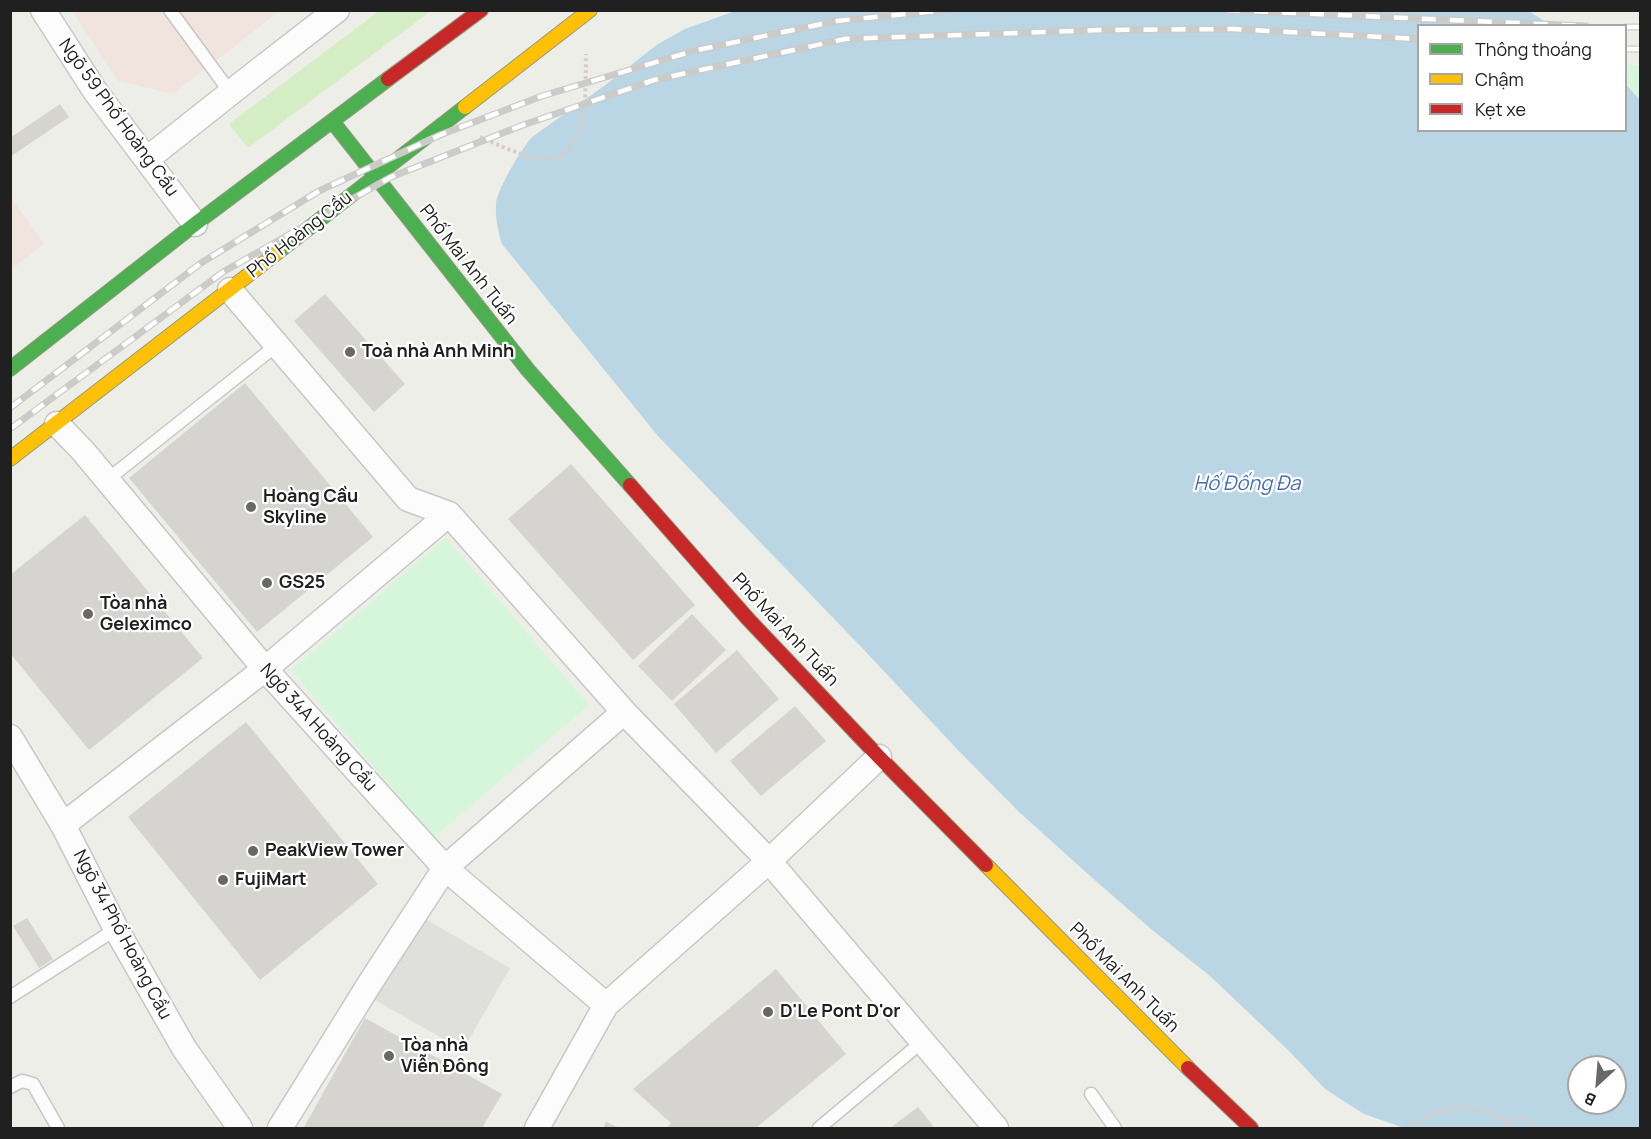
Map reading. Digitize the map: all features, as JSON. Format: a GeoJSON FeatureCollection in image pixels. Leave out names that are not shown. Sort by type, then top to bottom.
{"type":"FeatureCollection","features":[{"type":"Feature","properties":{"kind":"street","name":"Ngõ 59 Phố Hoàng Cầu"},"geometry":{"type":"LineString","coordinates":[[43,10],[95,90],[195,224]]}},
{"type":"Feature","properties":{"kind":"street"},"geometry":{"type":"LineString","coordinates":[[147,159],[337,10]]}},
{"type":"Feature","properties":{"kind":"street"},"geometry":{"type":"LineString","coordinates":[[10,369],[195,224],[481,10]]}},
{"type":"Feature","properties":{"kind":"street","name":"Phố Hoàng Cầu"},"geometry":{"type":"LineString","coordinates":[[10,459],[590,10]]}},
{"type":"Feature","properties":{"kind":"street","name":"Phố Mai Anh Tuấn"},"geometry":{"type":"LineString","coordinates":[[332,121],[528,370],[748,619],[879,757],[1209,1089],[1251,1128]]}},
{"type":"Feature","properties":{"kind":"street"},"geometry":{"type":"LineString","coordinates":[[230,290],[408,499],[449,514],[624,712],[769,861],[996,1128]]}},
{"type":"Feature","properties":{"kind":"street","name":"Ngõ 34A Hoàng Cầu"},"geometry":{"type":"LineString","coordinates":[[57,424],[107,480],[265,669],[445,868],[606,1005]]}},
{"type":"Feature","properties":{"kind":"street"},"geometry":{"type":"LineString","coordinates":[[63,825],[265,669],[449,514]]}},
{"type":"Feature","properties":{"kind":"street"},"geometry":{"type":"LineString","coordinates":[[279,1128],[445,868],[624,712]]}},
{"type":"Feature","properties":{"kind":"street","name":"Ngõ 34 Phố Hoàng Cầu"},"geometry":{"type":"LineString","coordinates":[[10,737],[63,825],[116,928],[184,1048],[240,1128]]}},
{"type":"Feature","properties":{"kind":"street"},"geometry":{"type":"LineString","coordinates":[[537,1128],[606,1005],[769,861],[879,757]]}},
{"type":"Feature","properties":{"kind":"lane"},"geometry":{"type":"LineString","coordinates":[[170,10],[230,92]]}},
{"type":"Feature","properties":{"kind":"lane"},"geometry":{"type":"LineString","coordinates":[[107,480],[278,345]]}},
{"type":"Feature","properties":{"kind":"lane"},"geometry":{"type":"LineString","coordinates":[[10,997],[116,928]]}},
{"type":"Feature","properties":{"kind":"lane"},"geometry":{"type":"LineString","coordinates":[[819,1128],[923,1041]]}},
{"type":"Feature","properties":{"kind":"lane"},"geometry":{"type":"LineString","coordinates":[[10,1088],[22,1081],[33,1084],[58,1128]]}},
{"type":"Feature","properties":{"kind":"lane"},"geometry":{"type":"LineString","coordinates":[[1090,1094],[1115,1128]]}},
{"type":"Feature","properties":{"kind":"path"},"geometry":{"type":"LineString","coordinates":[[480,137],[543,159],[556,157],[565,152],[574,143],[582,122],[586,54]]}},
{"type":"Feature","properties":{"kind":"path"},"geometry":{"type":"LineString","coordinates":[[1408,1128],[1423,1118],[1454,1107],[1478,1109],[1509,1122]]}},
{"type":"Feature","properties":{"kind":"path"},"geometry":{"type":"LineString","coordinates":[[1505,1128],[1515,1119],[1530,1121],[1535,1128]]}},
{"type":"Feature","properties":{"kind":"shaded area"},"geometry":{"type":"Polygon","coordinates":[[[72,11],[280,11],[173,94],[118,81],[72,11]]]}},
{"type":"Feature","properties":{"kind":"shaded area"},"geometry":{"type":"Polygon","coordinates":[[[10,196],[44,244],[11,270],[10,270],[10,196]]]}},
{"type":"Feature","properties":{"kind":"shaded area"},"geometry":{"type":"Polygon","coordinates":[[[420,916],[510,968],[463,1050],[373,999],[420,916]]]}},
{"type":"Feature","properties":{"kind":"green space"},"geometry":{"type":"Polygon","coordinates":[[[379,11],[431,11],[248,148],[229,124],[379,11]]]}},
{"type":"Feature","properties":{"kind":"green space"},"geometry":{"type":"Polygon","coordinates":[[[1627,64],[1640,66],[1640,100],[1627,86],[1627,64]]]}},
{"type":"Feature","properties":{"kind":"green space"},"geometry":{"type":"Polygon","coordinates":[[[446,538],[589,705],[434,837],[291,670],[446,538]]]}},
{"type":"Feature","properties":{"kind":"water","name":"Hố Đống Đa"},"geometry":{"type":"Polygon","coordinates":[[[735,11],[1529,11],[1548,24],[1417,24],[1417,132],[1627,132],[1627,86],[1640,100],[1640,1128],[1404,1128],[1364,1114],[1325,1089],[1290,1052],[1210,976],[1151,929],[1018,811],[658,436],[502,244],[497,224],[496,203],[501,187],[522,150],[532,137],[658,44],[685,29],[735,11]]]}},
{"type":"Feature","properties":{"kind":"building"},"geometry":{"type":"Polygon","coordinates":[[[60,104],[69,117],[10,157],[10,138],[60,104]]]}},
{"type":"Feature","properties":{"kind":"building","name":"Toà nhà Anh Minh"},"geometry":{"type":"Polygon","coordinates":[[[325,294],[405,384],[374,412],[294,321],[325,294]]]}},
{"type":"Feature","properties":{"kind":"building","name":"Hoàng Cầu Skyline"},"geometry":{"type":"Polygon","coordinates":[[[245,383],[373,537],[257,632],[129,478],[245,383]]]}},
{"type":"Feature","properties":{"kind":"building"},"geometry":{"type":"Polygon","coordinates":[[[571,464],[695,605],[633,660],[508,519],[571,464]]]}},
{"type":"Feature","properties":{"kind":"building","name":"Tòa nhà Geleximco"},"geometry":{"type":"Polygon","coordinates":[[[85,515],[203,658],[89,750],[10,653],[10,575],[85,515]]]}},
{"type":"Feature","properties":{"kind":"building"},"geometry":{"type":"Polygon","coordinates":[[[692,614],[726,650],[672,701],[638,666],[692,614]]]}},
{"type":"Feature","properties":{"kind":"building"},"geometry":{"type":"Polygon","coordinates":[[[737,650],[779,699],[716,753],[674,704],[737,650]]]}},
{"type":"Feature","properties":{"kind":"building"},"geometry":{"type":"Polygon","coordinates":[[[795,706],[826,741],[761,796],[730,761],[795,706]]]}},
{"type":"Feature","properties":{"kind":"building","name":"PeakView Tower"},"geometry":{"type":"Polygon","coordinates":[[[246,722],[378,884],[260,980],[128,817],[246,722]]]}},
{"type":"Feature","properties":{"kind":"building"},"geometry":{"type":"Polygon","coordinates":[[[27,918],[53,959],[39,968],[13,926],[27,918]]]}},
{"type":"Feature","properties":{"kind":"building","name":"D'Le Pont D'or"},"geometry":{"type":"Polygon","coordinates":[[[776,969],[846,1054],[756,1128],[667,1128],[671,1123],[633,1089],[776,969]]]}},
{"type":"Feature","properties":{"kind":"building","name":"Tòa nhà Viễn Đông"},"geometry":{"type":"Polygon","coordinates":[[[365,1018],[502,1094],[482,1128],[304,1127],[365,1018]]]}},
{"type":"Feature","properties":{"kind":"building"},"geometry":{"type":"Polygon","coordinates":[[[918,1107],[935,1128],[890,1128],[918,1107]]]}},
{"type":"Feature","properties":{"kind":"building"},"geometry":{"type":"Polygon","coordinates":[[[606,1122],[620,1128],[603,1128],[606,1122]]]}},
{"type":"Feature","properties":{"kind":"railway"},"geometry":{"type":"LineString","coordinates":[[10,408],[201,263],[319,191],[440,135],[542,96],[693,51],[836,21],[946,10]]}},
{"type":"Feature","properties":{"kind":"railway"},"geometry":{"type":"LineString","coordinates":[[1226,10],[1541,24]]}},
{"type":"Feature","properties":{"kind":"railway"},"geometry":{"type":"LineString","coordinates":[[1627,27],[1640,27]]}},
{"type":"Feature","properties":{"kind":"railway"},"geometry":{"type":"LineString","coordinates":[[10,429],[223,272],[391,177],[523,125],[654,80],[845,39],[1100,30],[1234,29],[1417,39]]}},
{"type":"Feature","properties":{"kind":"railway"},"geometry":{"type":"LineString","coordinates":[[1627,49],[1640,49]]}},
{"type":"Feature","properties":{"kind":"traffic: fast"},"geometry":{"type":"LineString","coordinates":[[10,369],[195,224],[388,79]]}},
{"type":"Feature","properties":{"kind":"traffic: fast"},"geometry":{"type":"LineString","coordinates":[[278,252],[465,107]]}},
{"type":"Feature","properties":{"kind":"traffic: fast"},"geometry":{"type":"LineString","coordinates":[[332,121],[528,370],[630,485]]}},
{"type":"Feature","properties":{"kind":"traffic: slow"},"geometry":{"type":"LineString","coordinates":[[465,107],[590,10]]}},
{"type":"Feature","properties":{"kind":"traffic: slow"},"geometry":{"type":"LineString","coordinates":[[10,459],[278,252]]}},
{"type":"Feature","properties":{"kind":"traffic: slow"},"geometry":{"type":"LineString","coordinates":[[986,865],[1188,1068]]}},
{"type":"Feature","properties":{"kind":"traffic: jam"},"geometry":{"type":"LineString","coordinates":[[388,79],[481,10]]}},
{"type":"Feature","properties":{"kind":"traffic: jam"},"geometry":{"type":"LineString","coordinates":[[630,485],[748,619],[879,757],[986,865]]}},
{"type":"Feature","properties":{"kind":"traffic: jam"},"geometry":{"type":"LineString","coordinates":[[1188,1068],[1251,1128]]}},
{"type":"Feature","properties":{"kind":"place","name":"Toà nhà Anh Minh"},"geometry":{"type":"Point","coordinates":[350,352]}},
{"type":"Feature","properties":{"kind":"place","name":"Hoàng Cầu Skyline"},"geometry":{"type":"Point","coordinates":[251,507]}},
{"type":"Feature","properties":{"kind":"place","name":"GS25"},"geometry":{"type":"Point","coordinates":[267,583]}},
{"type":"Feature","properties":{"kind":"place","name":"Tòa nhà Geleximco"},"geometry":{"type":"Point","coordinates":[88,614]}},
{"type":"Feature","properties":{"kind":"place","name":"PeakView Tower"},"geometry":{"type":"Point","coordinates":[253,851]}},
{"type":"Feature","properties":{"kind":"place","name":"FujiMart"},"geometry":{"type":"Point","coordinates":[223,880]}},
{"type":"Feature","properties":{"kind":"place","name":"D'Le Pont D'or"},"geometry":{"type":"Point","coordinates":[768,1012]}},
{"type":"Feature","properties":{"kind":"place","name":"Tòa nhà Viễn Đông"},"geometry":{"type":"Point","coordinates":[389,1056]}}]}
